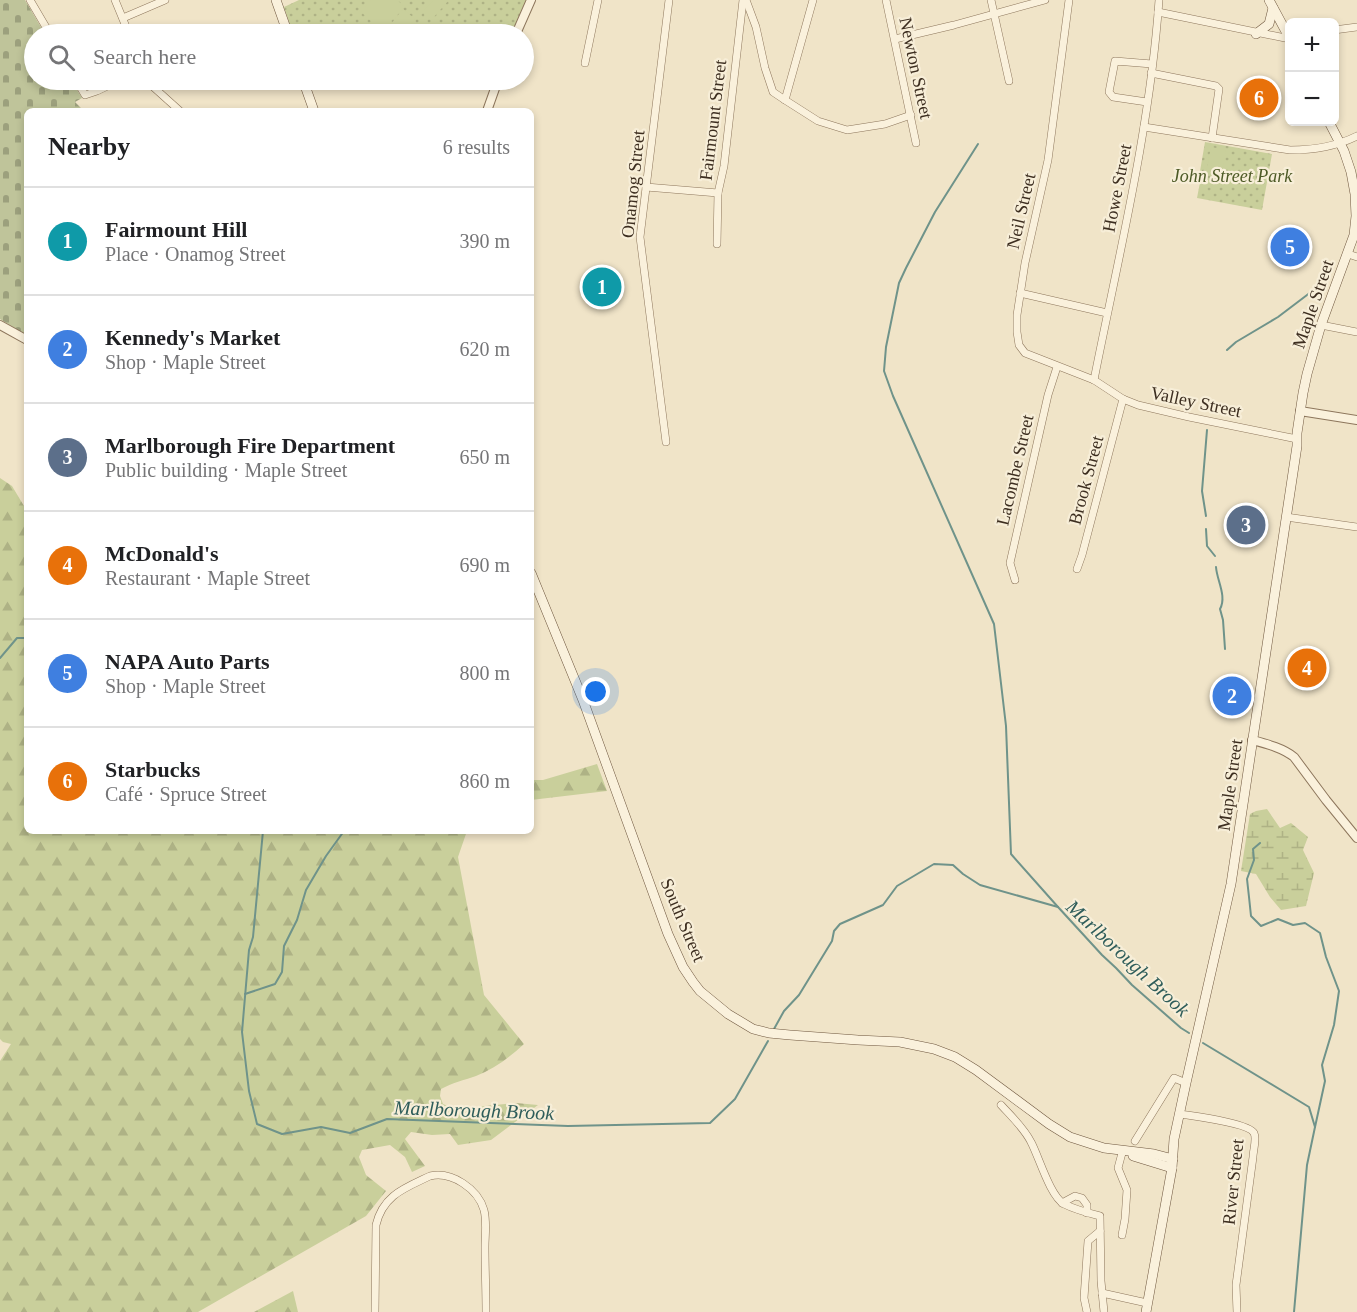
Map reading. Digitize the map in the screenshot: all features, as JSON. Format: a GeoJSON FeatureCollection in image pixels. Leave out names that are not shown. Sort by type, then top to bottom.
{"type":"FeatureCollection","features":[{"type":"Feature","properties":{"kind":"main road"},"geometry":{"type":"LineString","coordinates":[[276,0],[284,24]]}},
{"type":"Feature","properties":{"kind":"main road"},"geometry":{"type":"LineString","coordinates":[[1256,34],[1269,24],[1271,4]]}},
{"type":"Feature","properties":{"kind":"main road"},"geometry":{"type":"LineString","coordinates":[[1271,4],[1285,30]]}},
{"type":"Feature","properties":{"kind":"main road"},"geometry":{"type":"LineString","coordinates":[[307,90],[313,108]]}},
{"type":"Feature","properties":{"kind":"main road","name":"Maple Street"},"geometry":{"type":"LineString","coordinates":[[1146,1307],[1168,1188],[1174,1139],[1230,888],[1305,384],[1321,326],[1352,255],[1356,216],[1355,194],[1351,172],[1331,126]]}},
{"type":"Feature","properties":{"kind":"main road","name":"South Street"},"geometry":{"type":"LineString","coordinates":[[534,580],[584,700],[668,934],[683,967],[700,991],[728,1014],[759,1031],[858,1041],[900,1042],[944,1053],[986,1076],[1056,1130],[1077,1140],[1122,1153],[1155,1159]]}},
{"type":"Feature","properties":{"kind":"main road"},"geometry":{"type":"LineString","coordinates":[[1168,1188],[1155,1159],[1170,1148],[1174,1139]]}},
{"type":"Feature","properties":{"kind":"main road","name":"South Street"},"geometry":{"type":"LineString","coordinates":[[1108,1149],[1172,1163]]}},
{"type":"Feature","properties":{"kind":"street"},"geometry":{"type":"LineString","coordinates":[[30,0],[44,24]]}},
{"type":"Feature","properties":{"kind":"street"},"geometry":{"type":"LineString","coordinates":[[115,0],[125,24]]}},
{"type":"Feature","properties":{"kind":"street"},"geometry":{"type":"LineString","coordinates":[[123,18],[165,0]]}},
{"type":"Feature","properties":{"kind":"street"},"geometry":{"type":"LineString","coordinates":[[520,24],[531,0]]}},
{"type":"Feature","properties":{"kind":"street"},"geometry":{"type":"LineString","coordinates":[[585,63],[598,0]]}},
{"type":"Feature","properties":{"kind":"street","name":"Onamog Street"},"geometry":{"type":"LineString","coordinates":[[666,442],[640,237],[669,0]]}},
{"type":"Feature","properties":{"kind":"street"},"geometry":{"type":"LineString","coordinates":[[744,0],[756,27],[773,92],[818,121],[847,129],[885,124],[911,115]]}},
{"type":"Feature","properties":{"kind":"street","name":"Fairmount Street"},"geometry":{"type":"LineString","coordinates":[[717,244],[718,193],[724,166],[744,0]]}},
{"type":"Feature","properties":{"kind":"street"},"geometry":{"type":"LineString","coordinates":[[785,100],[813,0]]}},
{"type":"Feature","properties":{"kind":"street","name":"Newton Street"},"geometry":{"type":"LineString","coordinates":[[886,0],[916,143]]}},
{"type":"Feature","properties":{"kind":"street"},"geometry":{"type":"LineString","coordinates":[[991,0],[1009,81]]}},
{"type":"Feature","properties":{"kind":"street"},"geometry":{"type":"LineString","coordinates":[[895,39],[1045,0]]}},
{"type":"Feature","properties":{"kind":"street","name":"Neil Street"},"geometry":{"type":"LineString","coordinates":[[1069,0],[1048,160],[1025,263],[1017,315],[1017,332],[1019,345],[1025,353],[1094,380]]}},
{"type":"Feature","properties":{"kind":"street","name":"Howe Street"},"geometry":{"type":"LineString","coordinates":[[1094,380],[1142,144],[1159,0]]}},
{"type":"Feature","properties":{"kind":"street"},"geometry":{"type":"LineString","coordinates":[[1158,12],[1285,38]]}},
{"type":"Feature","properties":{"kind":"street"},"geometry":{"type":"LineString","coordinates":[[1339,29],[1357,27]]}},
{"type":"Feature","properties":{"kind":"street"},"geometry":{"type":"LineString","coordinates":[[1148,102],[1113,97],[1109,92],[1115,61],[1152,64]]}},
{"type":"Feature","properties":{"kind":"street"},"geometry":{"type":"LineString","coordinates":[[1151,73],[1216,86],[1219,89],[1212,138]]}},
{"type":"Feature","properties":{"kind":"street"},"geometry":{"type":"LineString","coordinates":[[82,90],[85,95],[99,90]]}},
{"type":"Feature","properties":{"kind":"street"},"geometry":{"type":"LineString","coordinates":[[157,90],[177,108]]}},
{"type":"Feature","properties":{"kind":"street"},"geometry":{"type":"LineString","coordinates":[[488,108],[494,90]]}},
{"type":"Feature","properties":{"kind":"street"},"geometry":{"type":"LineString","coordinates":[[1144,127],[1290,150],[1311,150],[1357,136]]}},
{"type":"Feature","properties":{"kind":"street"},"geometry":{"type":"LineString","coordinates":[[646,187],[718,193]]}},
{"type":"Feature","properties":{"kind":"street"},"geometry":{"type":"LineString","coordinates":[[1020,293],[1107,313]]}},
{"type":"Feature","properties":{"kind":"street"},"geometry":{"type":"LineString","coordinates":[[0,325],[24,338]]}},
{"type":"Feature","properties":{"kind":"street"},"geometry":{"type":"LineString","coordinates":[[1321,326],[1357,332]]}},
{"type":"Feature","properties":{"kind":"street","name":"Lacombe Street"},"geometry":{"type":"LineString","coordinates":[[1015,580],[1010,563],[1011,555],[1048,395],[1057,367]]}},
{"type":"Feature","properties":{"kind":"street","name":"Valley Street"},"geometry":{"type":"LineString","coordinates":[[1094,380],[1123,399],[1138,405],[1297,439]]}},
{"type":"Feature","properties":{"kind":"street","name":"Brook Street"},"geometry":{"type":"LineString","coordinates":[[1077,569],[1123,399]]}},
{"type":"Feature","properties":{"kind":"street"},"geometry":{"type":"LineString","coordinates":[[1300,411],[1357,420]]}},
{"type":"Feature","properties":{"kind":"street"},"geometry":{"type":"LineString","coordinates":[[1286,517],[1357,527]]}},
{"type":"Feature","properties":{"kind":"street"},"geometry":{"type":"LineString","coordinates":[[1252,740],[1290,754],[1357,838]]}},
{"type":"Feature","properties":{"kind":"street"},"geometry":{"type":"LineString","coordinates":[[1135,1141],[1174,1078],[1186,1083]]}},
{"type":"Feature","properties":{"kind":"street"},"geometry":{"type":"LineString","coordinates":[[1001,1105],[1030,1140],[1049,1183],[1062,1203],[1100,1216],[1104,1312]]}},
{"type":"Feature","properties":{"kind":"street","name":"River Street"},"geometry":{"type":"LineString","coordinates":[[1180,1114],[1238,1124],[1254,1133],[1253,1157],[1236,1285],[1237,1312]]}},
{"type":"Feature","properties":{"kind":"street"},"geometry":{"type":"LineString","coordinates":[[1122,1153],[1118,1168],[1127,1190],[1122,1235]]}},
{"type":"Feature","properties":{"kind":"street"},"geometry":{"type":"LineString","coordinates":[[375,1312],[376,1225],[380,1211],[387,1200],[396,1194],[437,1174],[451,1177],[462,1183],[478,1199],[483,1209],[486,1224],[486,1312]]}},
{"type":"Feature","properties":{"kind":"street"},"geometry":{"type":"LineString","coordinates":[[1062,1203],[1075,1196],[1082,1198],[1087,1205],[1087,1213]]}},
{"type":"Feature","properties":{"kind":"street"},"geometry":{"type":"LineString","coordinates":[[1087,1312],[1084,1298],[1088,1241],[1100,1231]]}},
{"type":"Feature","properties":{"kind":"street"},"geometry":{"type":"LineString","coordinates":[[1102,1293],[1146,1307]]}},
{"type":"Feature","properties":{"kind":"green space"},"geometry":{"type":"Polygon","coordinates":[[[0,0],[25,0],[39,24],[24,24],[24,90],[77,90],[82,98],[75,102],[81,108],[24,108],[24,334],[0,319],[0,0]]]}},
{"type":"Feature","properties":{"kind":"green space"},"geometry":{"type":"Polygon","coordinates":[[[299,0],[526,0],[515,24],[290,24],[284,7],[299,0]]]}},
{"type":"Feature","properties":{"kind":"green space"},"geometry":{"type":"Polygon","coordinates":[[[371,0],[397,0],[403,5],[386,24],[374,24],[361,12],[371,0]]]}},
{"type":"Feature","properties":{"kind":"green space"},"geometry":{"type":"Polygon","coordinates":[[[434,0],[449,0],[433,18],[431,16],[428,19],[424,15],[426,12],[424,10],[434,0]]]}},
{"type":"Feature","properties":{"kind":"green space"},"geometry":{"type":"Polygon","coordinates":[[[403,9],[415,19],[411,24],[391,24],[403,9]]]}},
{"type":"Feature","properties":{"kind":"green space","name":"John Street Park"},"geometry":{"type":"Polygon","coordinates":[[[1205,142],[1272,154],[1262,210],[1197,198],[1205,142]]]}},
{"type":"Feature","properties":{"kind":"green space"},"geometry":{"type":"Polygon","coordinates":[[[1211,147],[1226,150],[1222,176],[1206,173],[1211,147]]]}},
{"type":"Feature","properties":{"kind":"green space"},"geometry":{"type":"Polygon","coordinates":[[[0,478],[12,486],[24,506],[24,834],[466,834],[458,857],[484,995],[524,1044],[489,1070],[441,1089],[440,1096],[443,1104],[455,1109],[516,1103],[538,1105],[491,1140],[458,1145],[450,1134],[432,1135],[411,1132],[405,1139],[425,1166],[412,1172],[405,1157],[390,1145],[362,1150],[359,1157],[366,1175],[386,1191],[366,1216],[198,1312],[0,1312],[0,1061],[11,1044],[0,1039],[0,478]]]}},
{"type":"Feature","properties":{"kind":"green space"},"geometry":{"type":"Polygon","coordinates":[[[597,764],[607,791],[534,800],[534,780],[543,780],[597,764]]]}},
{"type":"Feature","properties":{"kind":"green space"},"geometry":{"type":"Polygon","coordinates":[[[1267,809],[1280,828],[1291,823],[1308,837],[1303,850],[1314,873],[1306,906],[1281,910],[1256,874],[1241,871],[1250,814],[1267,809]]]}},
{"type":"Feature","properties":{"kind":"green space"},"geometry":{"type":"Polygon","coordinates":[[[293,1291],[298,1312],[254,1312],[293,1291]]]}},
{"type":"Feature","properties":{"kind":"waterway"},"geometry":{"type":"LineString","coordinates":[[978,144],[935,212],[899,283],[886,347],[884,371],[994,624],[1006,726],[1011,854],[1058,907]]}},
{"type":"Feature","properties":{"kind":"waterway"},"geometry":{"type":"LineString","coordinates":[[1227,350],[1236,342],[1278,317],[1311,292]]}},
{"type":"Feature","properties":{"kind":"waterway"},"geometry":{"type":"LineString","coordinates":[[1206,516],[1202,491],[1207,430]]}},
{"type":"Feature","properties":{"kind":"waterway"},"geometry":{"type":"LineString","coordinates":[[1206,529],[1207,546],[1215,556]]}},
{"type":"Feature","properties":{"kind":"waterway"},"geometry":{"type":"LineString","coordinates":[[1216,567],[1222,594],[1220,609],[1225,649]]}},
{"type":"Feature","properties":{"kind":"waterway","name":"Marlborough Brook"},"geometry":{"type":"LineString","coordinates":[[0,658],[17,638],[24,638]]}},
{"type":"Feature","properties":{"kind":"waterway","name":"Marlborough Brook"},"geometry":{"type":"LineString","coordinates":[[263,834],[242,1032],[249,1091],[257,1124],[282,1134],[321,1127],[350,1133],[387,1119],[568,1126],[710,1123],[735,1099],[768,1041]]}},
{"type":"Feature","properties":{"kind":"waterway"},"geometry":{"type":"LineString","coordinates":[[245,994],[275,984],[282,972],[284,946],[297,920],[306,890],[342,834]]}},
{"type":"Feature","properties":{"kind":"waterway"},"geometry":{"type":"LineString","coordinates":[[1260,843],[1253,849],[1254,860],[1247,879],[1251,916],[1261,926],[1278,919],[1293,925],[1305,923],[1320,933],[1339,991],[1334,1025],[1322,1065],[1325,1081],[1315,1127]]}},
{"type":"Feature","properties":{"kind":"waterway","name":"Marlborough Brook"},"geometry":{"type":"LineString","coordinates":[[774,1029],[784,1011],[799,995],[840,924],[883,905],[897,886],[934,864],[953,865],[980,885],[1058,907],[1132,985],[1189,1033]]}},
{"type":"Feature","properties":{"kind":"waterway","name":"Marlborough Brook"},"geometry":{"type":"LineString","coordinates":[[1203,1043],[1309,1107],[1315,1127],[1307,1165],[1294,1312]]}},
{"type":"Feature","properties":{"kind":"place","name":"Starbucks"},"geometry":{"type":"Point","coordinates":[1259,98]}},
{"type":"Feature","properties":{"kind":"place","name":"NAPA Auto Parts"},"geometry":{"type":"Point","coordinates":[1290,247]}},
{"type":"Feature","properties":{"kind":"place","name":"Fairmount Hill"},"geometry":{"type":"Point","coordinates":[602,287]}},
{"type":"Feature","properties":{"kind":"place","name":"Marlborough Fire Department"},"geometry":{"type":"Point","coordinates":[1246,525]}},
{"type":"Feature","properties":{"kind":"place","name":"McDonald's"},"geometry":{"type":"Point","coordinates":[1307,668]}},
{"type":"Feature","properties":{"kind":"place","name":"Kennedy's Market"},"geometry":{"type":"Point","coordinates":[1232,696]}}]}
